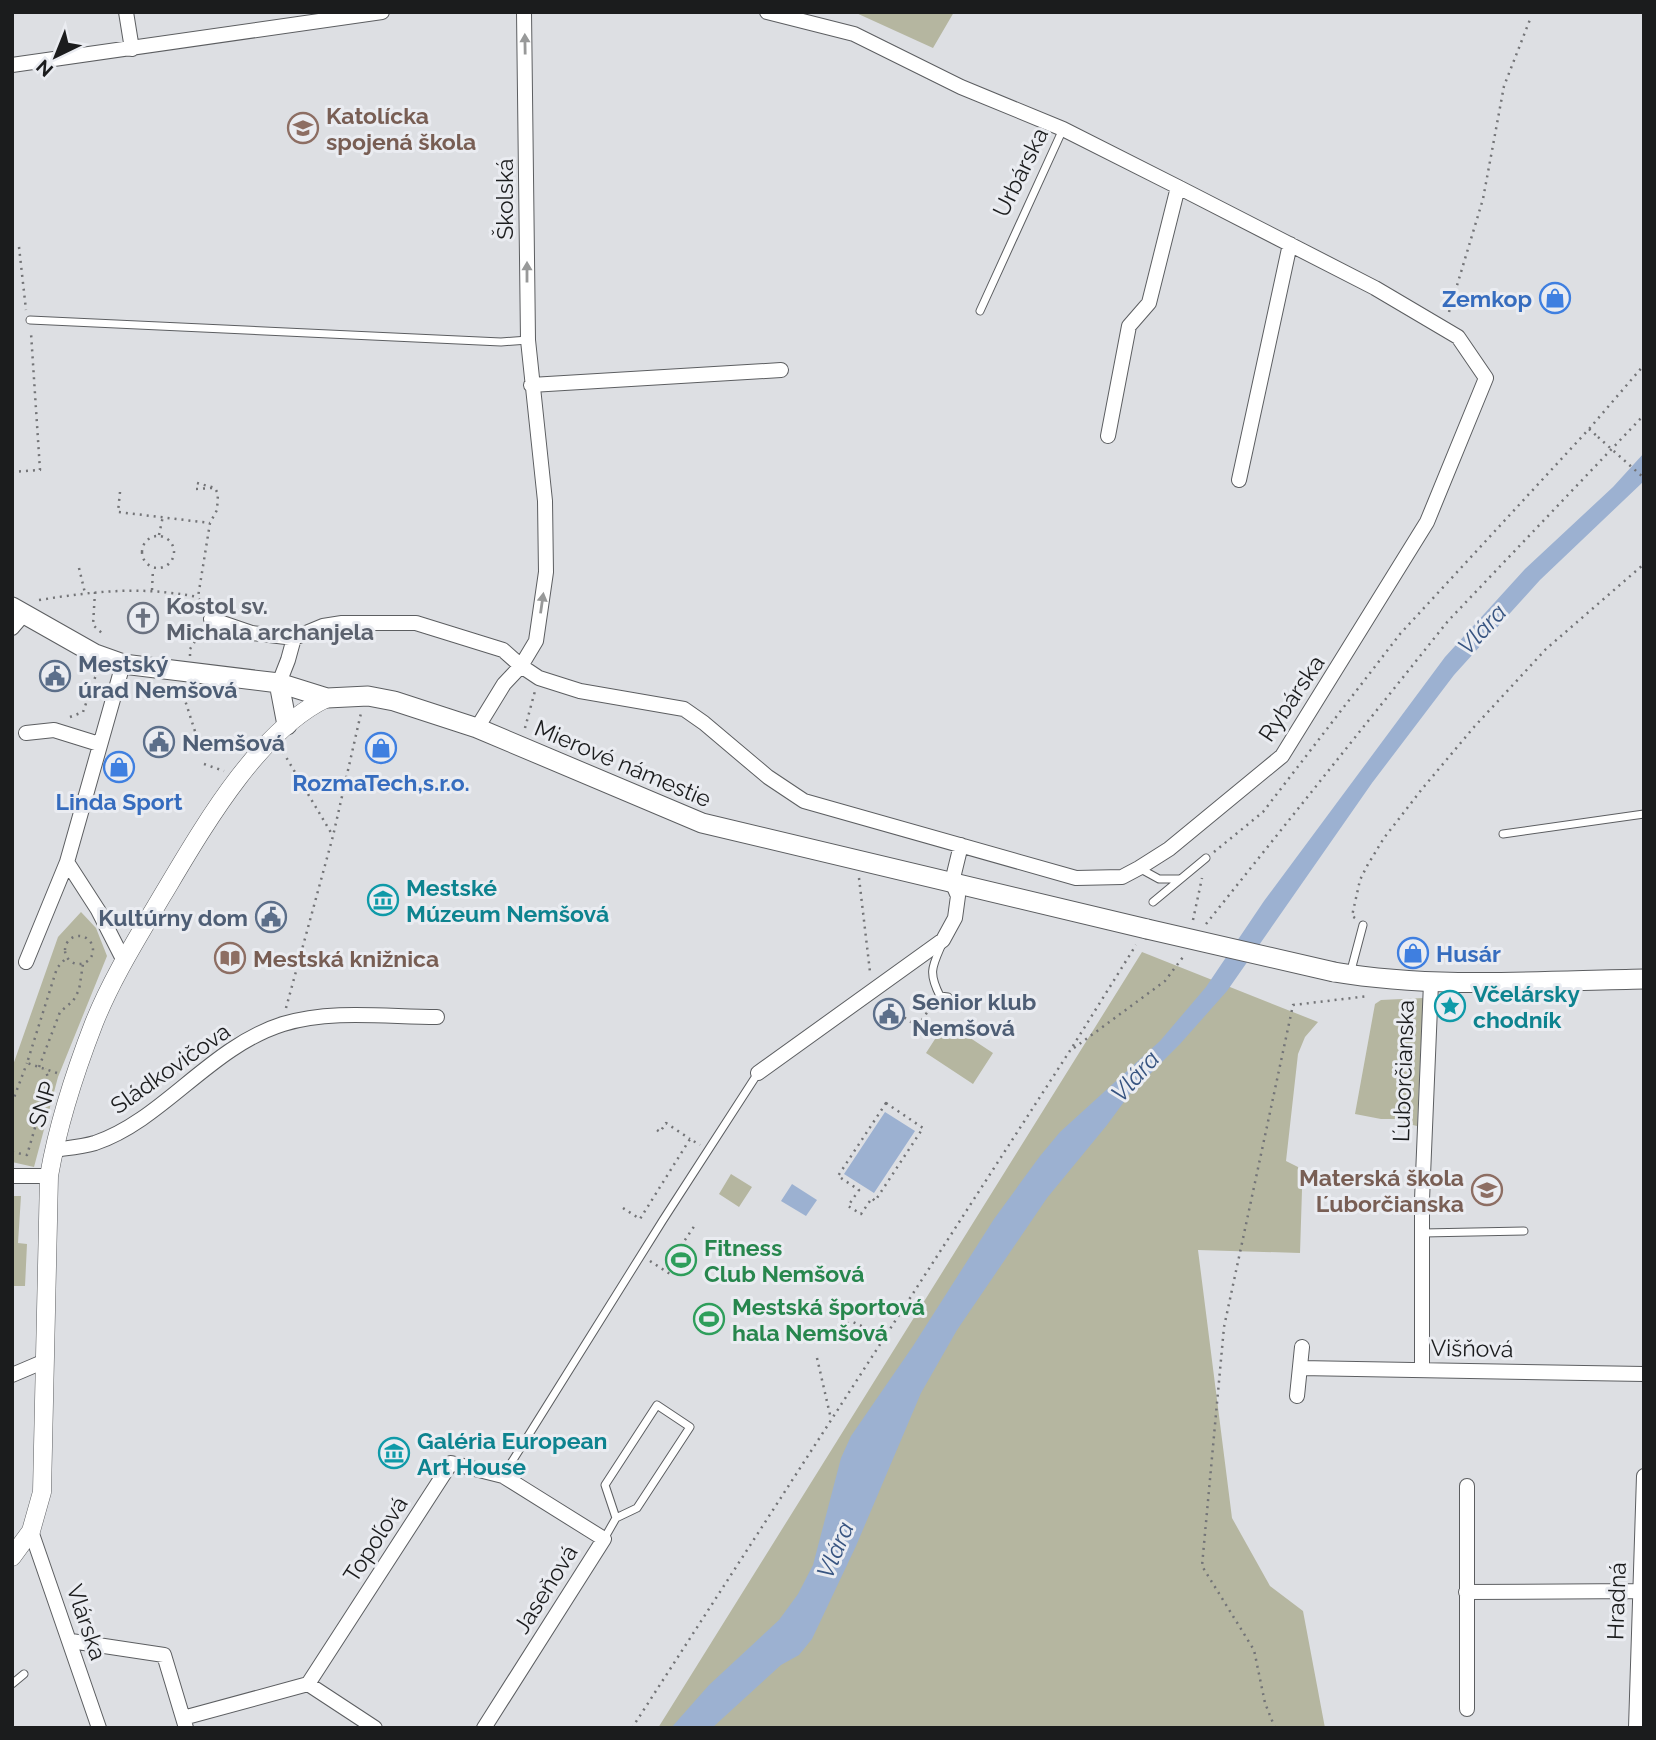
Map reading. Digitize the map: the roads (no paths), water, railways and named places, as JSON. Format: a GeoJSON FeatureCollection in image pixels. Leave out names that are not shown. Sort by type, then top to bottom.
{"type":"FeatureCollection","features":[{"type":"Feature","properties":{"kind":"main road","name":"Mierové námestie"},"geometry":{"type":"LineString","coordinates":[[16,616],[122,664],[279,683],[327,698],[368,696],[394,701],[477,728],[702,824],[952,882],[1143,934]]}},
{"type":"Feature","properties":{"kind":"main road"},"geometry":{"type":"LineString","coordinates":[[279,683],[287,725]]}},
{"type":"Feature","properties":{"kind":"main road","name":"Ľuborčianska"},"geometry":{"type":"LineString","coordinates":[[1143,934],[1381,980],[1431,983],[1644,979]]}},
{"type":"Feature","properties":{"kind":"street"},"geometry":{"type":"LineString","coordinates":[[126,12],[132,49]]}},
{"type":"Feature","properties":{"kind":"street"},"geometry":{"type":"LineString","coordinates":[[12,65],[382,12]]}},
{"type":"Feature","properties":{"kind":"street","name":"Školská"},"geometry":{"type":"LineString","coordinates":[[477,728],[504,684],[521,666],[536,641],[546,572],[545,501],[528,340],[524,12]]}},
{"type":"Feature","properties":{"kind":"street"},"geometry":{"type":"LineString","coordinates":[[767,12],[854,34],[961,87],[1063,129]]}},
{"type":"Feature","properties":{"kind":"street","name":"Urbárska"},"geometry":{"type":"LineString","coordinates":[[1063,129],[1375,288],[1445,329],[1458,337],[1486,378]]}},
{"type":"Feature","properties":{"kind":"street"},"geometry":{"type":"LineString","coordinates":[[1108,436],[1129,326],[1149,303],[1178,187]]}},
{"type":"Feature","properties":{"kind":"street"},"geometry":{"type":"LineString","coordinates":[[1239,480],[1290,244]]}},
{"type":"Feature","properties":{"kind":"street"},"geometry":{"type":"LineString","coordinates":[[531,385],[781,370]]}},
{"type":"Feature","properties":{"kind":"street","name":"Rybárska"},"geometry":{"type":"LineString","coordinates":[[961,845],[1076,878],[1122,877],[1169,849],[1282,756],[1427,523],[1486,378]]}},
{"type":"Feature","properties":{"kind":"street","name":"Mierové námestie"},"geometry":{"type":"LineString","coordinates":[[211,619],[252,633],[299,636],[323,626],[342,623],[416,623],[503,650],[539,678],[580,691],[684,709],[798,798],[961,845]]}},
{"type":"Feature","properties":{"kind":"street"},"geometry":{"type":"LineString","coordinates":[[279,683],[299,636]]}},
{"type":"Feature","properties":{"kind":"street"},"geometry":{"type":"LineString","coordinates":[[26,962],[67,862],[122,664]]}},
{"type":"Feature","properties":{"kind":"street","name":"SNP"},"geometry":{"type":"LineString","coordinates":[[12,1557],[31,1531],[39,1508],[44,1473],[49,1176],[53,1150],[95,1021],[124,961],[206,823],[241,777],[287,725],[327,698]]}},
{"type":"Feature","properties":{"kind":"street"},"geometry":{"type":"LineString","coordinates":[[26,733],[54,730],[99,744]]}},
{"type":"Feature","properties":{"kind":"street"},"geometry":{"type":"LineString","coordinates":[[758,1073],[943,940],[955,918],[958,896],[952,882],[961,845]]}},
{"type":"Feature","properties":{"kind":"street"},"geometry":{"type":"LineString","coordinates":[[67,862],[98,910],[124,961]]}},
{"type":"Feature","properties":{"kind":"street","name":"Ľuborčianska"},"geometry":{"type":"LineString","coordinates":[[1422,1370],[1423,1233],[1431,983]]}},
{"type":"Feature","properties":{"kind":"street","name":"Sládkovičova"},"geometry":{"type":"LineString","coordinates":[[53,1150],[95,1143],[124,1129],[150,1112],[224,1053],[281,1024],[316,1016],[437,1017]]}},
{"type":"Feature","properties":{"kind":"street"},"geometry":{"type":"LineString","coordinates":[[12,1176],[49,1176]]}},
{"type":"Feature","properties":{"kind":"street"},"geometry":{"type":"LineString","coordinates":[[1297,1396],[1302,1347]]}},
{"type":"Feature","properties":{"kind":"street"},"geometry":{"type":"LineString","coordinates":[[12,1376],[45,1361]]}},
{"type":"Feature","properties":{"kind":"street","name":"Višňová"},"geometry":{"type":"LineString","coordinates":[[1300,1368],[1644,1374]]}},
{"type":"Feature","properties":{"kind":"street","name":"Topoľová"},"geometry":{"type":"LineString","coordinates":[[308,1684],[451,1463],[503,1476]]}},
{"type":"Feature","properties":{"kind":"street","name":"Jaseňová"},"geometry":{"type":"LineString","coordinates":[[484,1728],[604,1539],[503,1476]]}},
{"type":"Feature","properties":{"kind":"street","name":"Hradná"},"geometry":{"type":"LineString","coordinates":[[1636,1728],[1644,1476]]}},
{"type":"Feature","properties":{"kind":"street"},"geometry":{"type":"LineString","coordinates":[[1467,1486],[1467,1709]]}},
{"type":"Feature","properties":{"kind":"street","name":"Vlárska"},"geometry":{"type":"LineString","coordinates":[[31,1531],[99,1728]]}},
{"type":"Feature","properties":{"kind":"street"},"geometry":{"type":"LineString","coordinates":[[1466,1592],[1639,1591]]}},
{"type":"Feature","properties":{"kind":"street"},"geometry":{"type":"LineString","coordinates":[[71,1641],[164,1655],[184,1723],[308,1684],[375,1728]]}},
{"type":"Feature","properties":{"kind":"lane","name":"Urbárska"},"geometry":{"type":"LineString","coordinates":[[980,311],[1063,129]]}},
{"type":"Feature","properties":{"kind":"lane"},"geometry":{"type":"LineString","coordinates":[[30,320],[501,342],[528,340]]}},
{"type":"Feature","properties":{"kind":"lane"},"geometry":{"type":"LineString","coordinates":[[1503,834],[1644,814]]}},
{"type":"Feature","properties":{"kind":"lane"},"geometry":{"type":"LineString","coordinates":[[1153,902],[1206,858]]}},
{"type":"Feature","properties":{"kind":"lane"},"geometry":{"type":"LineString","coordinates":[[1139,868],[1159,879],[1180,879]]}},
{"type":"Feature","properties":{"kind":"lane"},"geometry":{"type":"LineString","coordinates":[[1342,973],[1363,925]]}},
{"type":"Feature","properties":{"kind":"lane"},"geometry":{"type":"LineString","coordinates":[[943,940],[932,980],[939,994],[948,998]]}},
{"type":"Feature","properties":{"kind":"lane"},"geometry":{"type":"LineString","coordinates":[[503,1476],[758,1073]]}},
{"type":"Feature","properties":{"kind":"lane"},"geometry":{"type":"LineString","coordinates":[[1423,1233],[1524,1231]]}},
{"type":"Feature","properties":{"kind":"lane"},"geometry":{"type":"LineString","coordinates":[[604,1539],[616,1518],[637,1508],[690,1427],[657,1405],[606,1485],[616,1518]]}},
{"type":"Feature","properties":{"kind":"lane"},"geometry":{"type":"LineString","coordinates":[[12,1684],[24,1674]]}},
{"type":"Feature","properties":{"kind":"water","name":"Vlára"},"geometry":{"type":"Polygon","coordinates":[[[1644,453],[1644,481],[1540,580],[1454,675],[1372,783],[1227,991],[1180,1044],[1129,1095],[1047,1198],[957,1330],[921,1393],[856,1546],[812,1639],[799,1655],[781,1665],[712,1728],[671,1728],[709,1685],[779,1620],[798,1594],[813,1565],[841,1458],[851,1436],[913,1346],[994,1219],[1040,1156],[1060,1132],[1160,1041],[1206,987],[1264,901],[1445,657],[1525,569],[1613,487],[1644,453]]]}},
{"type":"Feature","properties":{"kind":"water"},"geometry":{"type":"Polygon","coordinates":[[[885,1112],[915,1131],[874,1193],[844,1174],[885,1112]]]}},
{"type":"Feature","properties":{"kind":"water"},"geometry":{"type":"Polygon","coordinates":[[[792,1184],[817,1200],[806,1216],[781,1201],[792,1184]]]}},
{"type":"Feature","properties":{"kind":"place","name":"Katolícka spojená škola"},"geometry":{"type":"Point","coordinates":[303,128]}},
{"type":"Feature","properties":{"kind":"place","name":"Zemkop"},"geometry":{"type":"Point","coordinates":[1555,298]}},
{"type":"Feature","properties":{"kind":"place","name":"Kostol sv. Michala archanjela"},"geometry":{"type":"Point","coordinates":[143,618]}},
{"type":"Feature","properties":{"kind":"place","name":"Mestský úrad Nemšová"},"geometry":{"type":"Point","coordinates":[55,676]}},
{"type":"Feature","properties":{"kind":"place","name":"Nemšová"},"geometry":{"type":"Point","coordinates":[159,742]}},
{"type":"Feature","properties":{"kind":"place","name":"RozmaTech,s.r.o."},"geometry":{"type":"Point","coordinates":[381,748]}},
{"type":"Feature","properties":{"kind":"place","name":"Linda Sport"},"geometry":{"type":"Point","coordinates":[119,767]}},
{"type":"Feature","properties":{"kind":"place","name":"Mestské Múzeum Nemšová"},"geometry":{"type":"Point","coordinates":[383,900]}},
{"type":"Feature","properties":{"kind":"place","name":"Kultúrny dom"},"geometry":{"type":"Point","coordinates":[271,917]}},
{"type":"Feature","properties":{"kind":"place","name":"Husár"},"geometry":{"type":"Point","coordinates":[1413,953]}},
{"type":"Feature","properties":{"kind":"place","name":"Mestská knižnica"},"geometry":{"type":"Point","coordinates":[230,958]}},
{"type":"Feature","properties":{"kind":"place","name":"Včelársky chodník"},"geometry":{"type":"Point","coordinates":[1450,1006]}},
{"type":"Feature","properties":{"kind":"place","name":"Senior klub Nemšová"},"geometry":{"type":"Point","coordinates":[889,1014]}},
{"type":"Feature","properties":{"kind":"place","name":"Materská škola Ľuborčianska"},"geometry":{"type":"Point","coordinates":[1487,1190]}},
{"type":"Feature","properties":{"kind":"place","name":"Fitness Club Nemšová"},"geometry":{"type":"Point","coordinates":[681,1260]}},
{"type":"Feature","properties":{"kind":"place","name":"Mestská športová hala Nemšová"},"geometry":{"type":"Point","coordinates":[709,1319]}},
{"type":"Feature","properties":{"kind":"place","name":"Galéria European Art House"},"geometry":{"type":"Point","coordinates":[394,1453]}}]}
